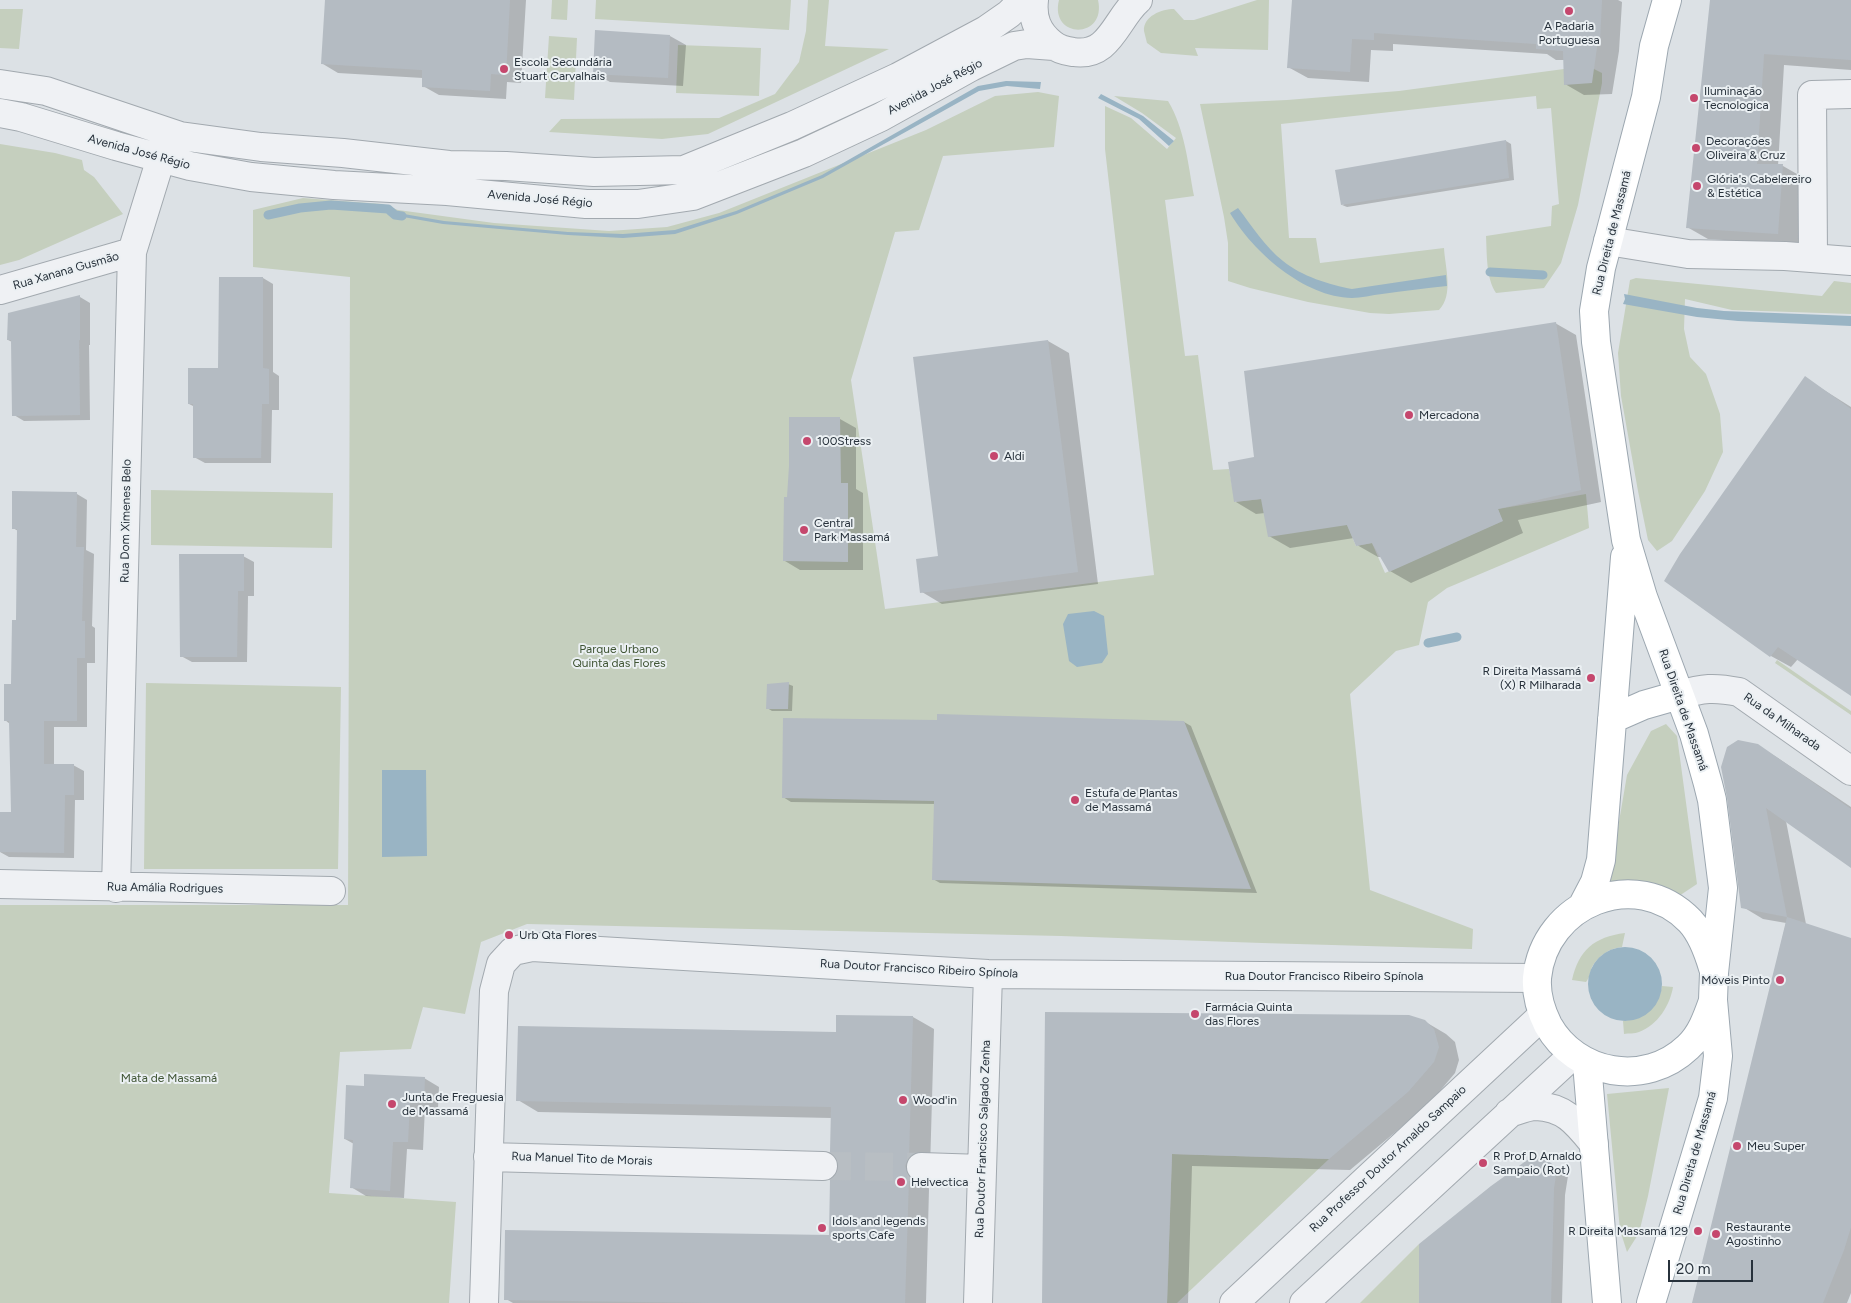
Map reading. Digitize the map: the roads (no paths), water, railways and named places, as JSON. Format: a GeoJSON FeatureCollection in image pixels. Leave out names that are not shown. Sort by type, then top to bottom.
{"type":"FeatureCollection","features":[{"type":"Feature","properties":{"kind":"main road","name":"Rua Direita de Massamá"},"geometry":{"type":"LineString","coordinates":[[1651,0],[1654,46]]}},
{"type":"Feature","properties":{"kind":"main road","name":"Rua Direita de Massamá"},"geometry":{"type":"LineString","coordinates":[[1651,1303],[1713,1098],[1718,1056],[1713,1000],[1714,972],[1723,888],[1714,809],[1694,734],[1643,597],[1626,540],[1595,326],[1596,292],[1646,96],[1654,46],[1667,0]]}},
{"type":"Feature","properties":{"kind":"main road","name":"Rua Direita de Massamá"},"geometry":{"type":"LineString","coordinates":[[1583,905],[1595,882],[1601,860],[1626,540]]}},
{"type":"Feature","properties":{"kind":"main road"},"geometry":{"type":"LineString","coordinates":[[1612,719],[1644,705],[1679,695]]}},
{"type":"Feature","properties":{"kind":"main road","name":"Rua Direita de Massamá"},"geometry":{"type":"LineString","coordinates":[[1713,1000],[1704,1025],[1688,1047],[1665,1063],[1639,1071],[1612,1071],[1580,1059],[1555,1037],[1543,1015],[1538,997],[1537,978],[1543,949],[1560,923],[1583,905],[1610,895],[1639,894],[1666,903],[1690,921],[1706,945],[1714,972]]}},
{"type":"Feature","properties":{"kind":"main road"},"geometry":{"type":"LineString","coordinates":[[1580,1059],[1594,1144],[1607,1303]]}},
{"type":"Feature","properties":{"kind":"street","name":"Avenida José Régio"},"geometry":{"type":"LineString","coordinates":[[0,84],[46,92],[180,136],[261,147],[342,153],[449,165],[506,166],[594,172],[684,170],[792,126],[898,77],[986,30],[1009,14],[1023,0]]}},
{"type":"Feature","properties":{"kind":"street"},"geometry":{"type":"LineString","coordinates":[[1034,0],[1033,11],[1036,25],[1043,37],[1054,46]]}},
{"type":"Feature","properties":{"kind":"street","name":"Avenida José Régio"},"geometry":{"type":"LineString","coordinates":[[0,113],[21,117],[190,166],[251,177],[334,185],[447,191],[586,204],[638,204],[693,196],[804,153],[881,116],[1014,46],[1027,44],[1054,46],[1077,53],[1091,50],[1108,41],[1115,32],[1120,11],[1138,0]]}},
{"type":"Feature","properties":{"kind":"street"},"geometry":{"type":"LineString","coordinates":[[1813,258],[1812,95],[1851,94]]}},
{"type":"Feature","properties":{"kind":"street","name":"Rua Dom Ximenes Belo"},"geometry":{"type":"LineString","coordinates":[[116,888],[132,252],[160,158]]}},
{"type":"Feature","properties":{"kind":"street"},"geometry":{"type":"LineString","coordinates":[[1608,241],[1688,254],[1851,261]]}},
{"type":"Feature","properties":{"kind":"street","name":"Rua Xanana Gusmão"},"geometry":{"type":"LineString","coordinates":[[0,290],[132,252]]}},
{"type":"Feature","properties":{"kind":"street","name":"Rua da Milharada"},"geometry":{"type":"LineString","coordinates":[[1679,695],[1698,689],[1718,688],[1739,692],[1851,771]]}},
{"type":"Feature","properties":{"kind":"street","name":"Rua Amália Rodrigues"},"geometry":{"type":"LineString","coordinates":[[0,884],[116,888],[331,891]]}},
{"type":"Feature","properties":{"kind":"street","name":"Rua Doutor Francisco Ribeiro Spínola"},"geometry":{"type":"LineString","coordinates":[[488,1157],[494,991],[501,964],[513,951],[532,947],[988,974],[1537,978]]}},
{"type":"Feature","properties":{"kind":"street","name":"Rua Doutor Francisco Salgado Zenha"},"geometry":{"type":"LineString","coordinates":[[978,1303],[988,974]]}},
{"type":"Feature","properties":{"kind":"street","name":"Rua Professor Doutor Arnaldo Sampaio"},"geometry":{"type":"LineString","coordinates":[[1234,1303],[1543,1015]]}},
{"type":"Feature","properties":{"kind":"street"},"geometry":{"type":"LineString","coordinates":[[1304,1303],[1509,1113],[1580,1059]]}},
{"type":"Feature","properties":{"kind":"street"},"geometry":{"type":"LineString","coordinates":[[1509,1113],[1534,1106],[1559,1110],[1577,1123],[1594,1144]]}},
{"type":"Feature","properties":{"kind":"street"},"geometry":{"type":"LineString","coordinates":[[484,1303],[488,1157]]}},
{"type":"Feature","properties":{"kind":"street","name":"Rua Manuel Tito de Morais"},"geometry":{"type":"LineString","coordinates":[[488,1157],[823,1166]]}},
{"type":"Feature","properties":{"kind":"street"},"geometry":{"type":"LineString","coordinates":[[921,1167],[982,1169]]}},
{"type":"Feature","properties":{"kind":"water"},"geometry":{"type":"Polygon","coordinates":[[[1006,81],[1041,82],[1040,89],[1007,86],[979,91],[823,178],[737,214],[675,234],[623,238],[568,235],[443,224],[392,215],[392,210],[398,213],[444,221],[568,232],[623,234],[675,230],[736,211],[822,175],[978,86],[1006,81]]]}},
{"type":"Feature","properties":{"kind":"water"},"geometry":{"type":"Polygon","coordinates":[[[1101,94],[1143,116],[1174,141],[1169,146],[1139,119],[1098,98],[1101,94]]]}},
{"type":"Feature","properties":{"kind":"water"},"geometry":{"type":"Polygon","coordinates":[[[1238,208],[1276,255],[1298,271],[1316,279],[1352,289],[1446,275],[1447,286],[1359,298],[1334,296],[1316,290],[1282,270],[1252,243],[1230,213],[1238,208]]]}},
{"type":"Feature","properties":{"kind":"water"},"geometry":{"type":"Polygon","coordinates":[[[1624,294],[1697,308],[1724,311],[1851,316],[1851,326],[1738,321],[1697,317],[1623,304],[1624,294]]]}},
{"type":"Feature","properties":{"kind":"water"},"geometry":{"type":"Polygon","coordinates":[[[1094,611],[1104,616],[1108,654],[1102,663],[1077,667],[1069,661],[1063,624],[1068,614],[1094,611]]]}},
{"type":"Feature","properties":{"kind":"water"},"geometry":{"type":"Polygon","coordinates":[[[382,770],[426,770],[427,856],[382,857],[382,770]]]}},
{"type":"Feature","properties":{"kind":"water"},"geometry":{"type":"Polygon","coordinates":[[[1625,947],[1639,950],[1651,958],[1659,970],[1662,984],[1659,998],[1651,1010],[1639,1018],[1625,1021],[1611,1018],[1599,1010],[1591,998],[1588,984],[1591,970],[1599,958],[1611,950],[1625,947]]]}},
{"type":"Feature","properties":{"kind":"waterway"},"geometry":{"type":"LineString","coordinates":[[268,215],[300,208],[331,205],[388,209],[395,215],[402,216]]}},
{"type":"Feature","properties":{"kind":"waterway"},"geometry":{"type":"LineString","coordinates":[[1490,272],[1543,275]]}},
{"type":"Feature","properties":{"kind":"waterway"},"geometry":{"type":"LineString","coordinates":[[1428,643],[1457,637]]}},
{"type":"Feature","properties":{"kind":"tunnel"},"geometry":{"type":"LineString","coordinates":[[823,1166],[921,1167]]}},
{"type":"Feature","properties":{"kind":"place","name":"A Padaria Portuguesa"},"geometry":{"type":"Point","coordinates":[1569,11]}},
{"type":"Feature","properties":{"kind":"place","name":"Escola Secundária Stuart Carvalhais"},"geometry":{"type":"Point","coordinates":[504,69]}},
{"type":"Feature","properties":{"kind":"place","name":"Iluminação Tecnologica"},"geometry":{"type":"Point","coordinates":[1694,98]}},
{"type":"Feature","properties":{"kind":"place","name":"Decorações Oliveira & Cruz"},"geometry":{"type":"Point","coordinates":[1696,148]}},
{"type":"Feature","properties":{"kind":"place","name":"Glória's Cabelereiro & Estética"},"geometry":{"type":"Point","coordinates":[1697,186]}},
{"type":"Feature","properties":{"kind":"place","name":"Mercadona"},"geometry":{"type":"Point","coordinates":[1409,415]}},
{"type":"Feature","properties":{"kind":"place","name":"100Stress"},"geometry":{"type":"Point","coordinates":[807,441]}},
{"type":"Feature","properties":{"kind":"place","name":"Aldi"},"geometry":{"type":"Point","coordinates":[994,456]}},
{"type":"Feature","properties":{"kind":"place","name":"Central Park Massamá"},"geometry":{"type":"Point","coordinates":[804,530]}},
{"type":"Feature","properties":{"kind":"place","name":"R Direita Massamá (X) R Milharada"},"geometry":{"type":"Point","coordinates":[1591,678]}},
{"type":"Feature","properties":{"kind":"place","name":"Estufa de Plantas de Massamá"},"geometry":{"type":"Point","coordinates":[1075,800]}},
{"type":"Feature","properties":{"kind":"place","name":"Urb Qta Flores"},"geometry":{"type":"Point","coordinates":[509,935]}},
{"type":"Feature","properties":{"kind":"place","name":"Móveis Pinto"},"geometry":{"type":"Point","coordinates":[1780,980]}},
{"type":"Feature","properties":{"kind":"place","name":"Farmácia Quinta das Flores"},"geometry":{"type":"Point","coordinates":[1195,1014]}},
{"type":"Feature","properties":{"kind":"place","name":"Wood'in"},"geometry":{"type":"Point","coordinates":[903,1100]}},
{"type":"Feature","properties":{"kind":"place","name":"Junta de Freguesia de Massamá"},"geometry":{"type":"Point","coordinates":[392,1104]}},
{"type":"Feature","properties":{"kind":"place","name":"Meu Super"},"geometry":{"type":"Point","coordinates":[1737,1146]}},
{"type":"Feature","properties":{"kind":"place","name":"R Prof D Arnaldo Sampaio (Rot)"},"geometry":{"type":"Point","coordinates":[1483,1163]}},
{"type":"Feature","properties":{"kind":"place","name":"Helvectica"},"geometry":{"type":"Point","coordinates":[901,1182]}},
{"type":"Feature","properties":{"kind":"place","name":"Idols and legends sports Cafe"},"geometry":{"type":"Point","coordinates":[822,1228]}},
{"type":"Feature","properties":{"kind":"place","name":"R Direita Massamá 129"},"geometry":{"type":"Point","coordinates":[1698,1231]}},
{"type":"Feature","properties":{"kind":"place","name":"Restaurante Agostinho"},"geometry":{"type":"Point","coordinates":[1716,1234]}},
{"type":"Feature","properties":{"kind":"park label","name":"Parque Urbano Quinta das Flores"},"geometry":{"type":"Point","coordinates":[619,656]}},
{"type":"Feature","properties":{"kind":"park label","name":"Mata de Massamá"},"geometry":{"type":"Point","coordinates":[169,1078]}}]}
